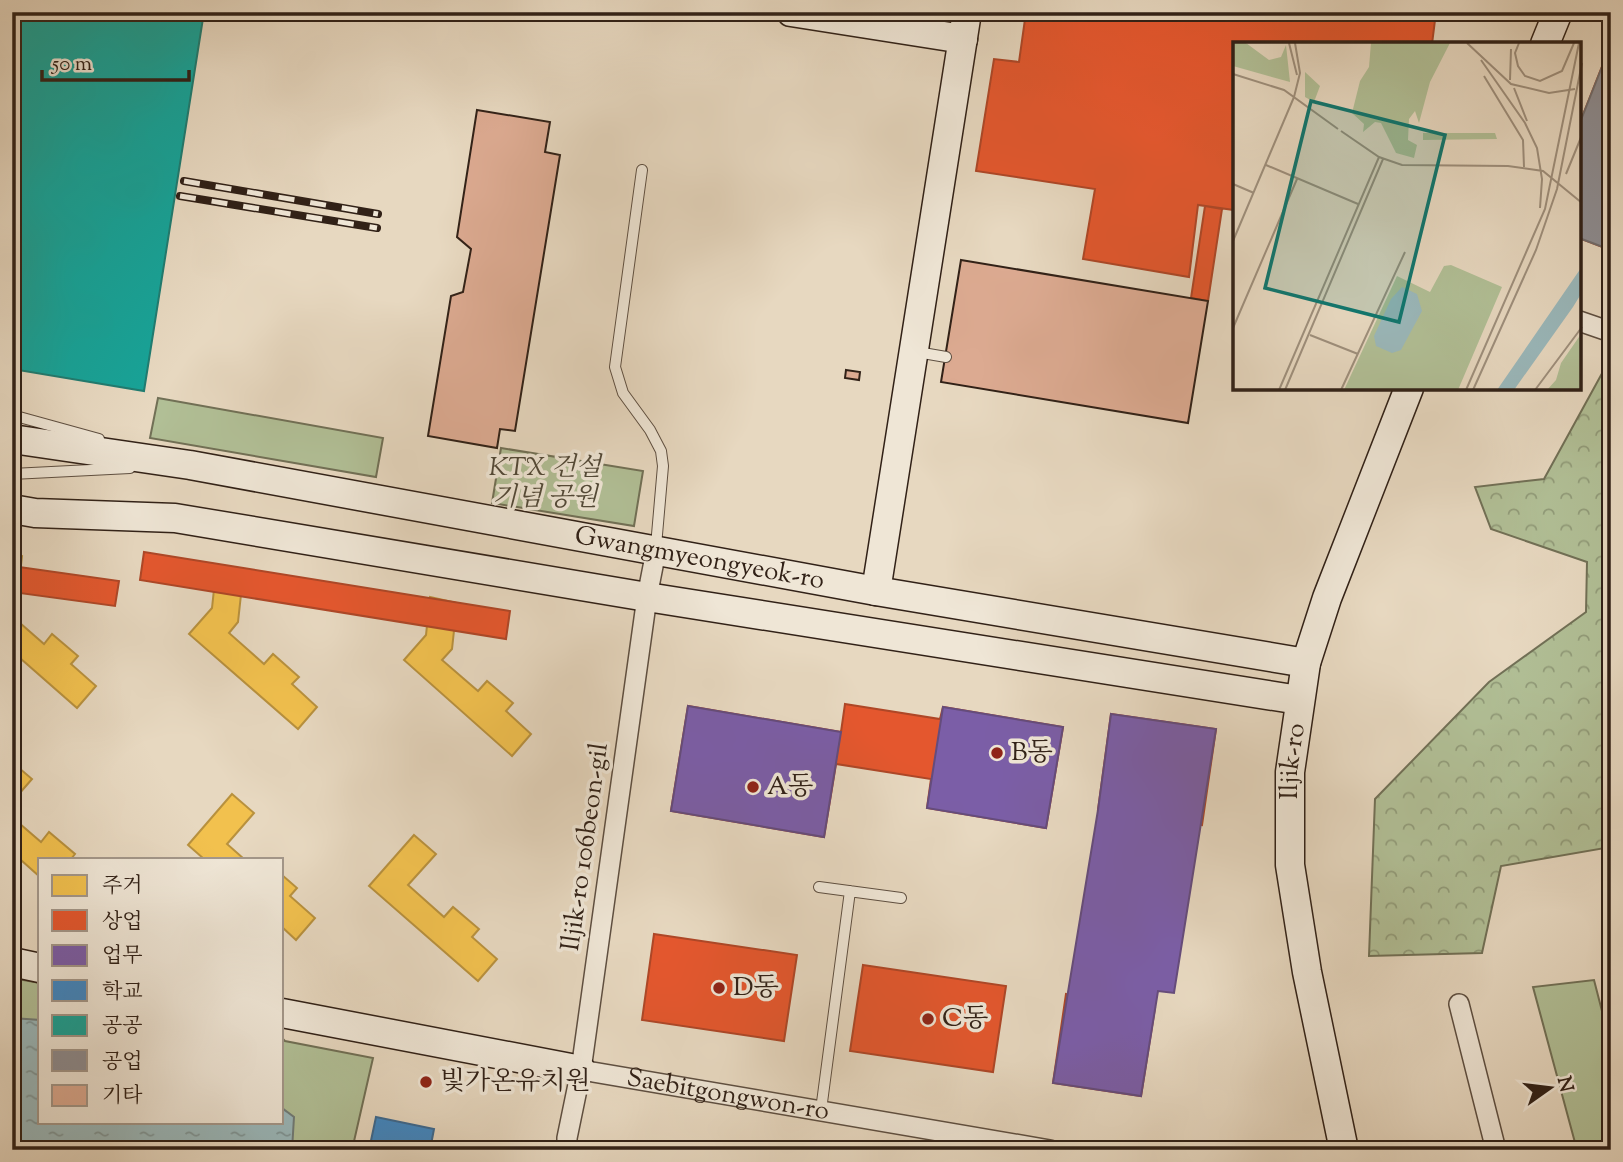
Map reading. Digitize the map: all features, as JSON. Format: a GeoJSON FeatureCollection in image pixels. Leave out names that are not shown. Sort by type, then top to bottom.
{"type":"FeatureCollection","features":[{"type":"Feature","properties":{"kind":"street"},"geometry":{"type":"LineString","coordinates":[[791,12],[965,26],[876,591]]}},
{"type":"Feature","properties":{"kind":"street"},"geometry":{"type":"LineString","coordinates":[[1546,42],[1558,12]]}},
{"type":"Feature","properties":{"kind":"street"},"geometry":{"type":"LineString","coordinates":[[1581,322],[1611,332]]}},
{"type":"Feature","properties":{"kind":"street","name":"Iljik-ro"},"geometry":{"type":"LineString","coordinates":[[1344,1150],[1307,972],[1290,865],[1290,772],[1306,663],[1327,598],[1408,390]]}},
{"type":"Feature","properties":{"kind":"street","name":"Gwangmyeongyeok-ro"},"geometry":{"type":"LineString","coordinates":[[12,439],[190,465],[876,591],[1306,663]]}},
{"type":"Feature","properties":{"kind":"street","name":"Gwangmyeongyeok-ro"},"geometry":{"type":"LineString","coordinates":[[12,509],[35,513],[175,518],[647,597],[1299,700]]}},
{"type":"Feature","properties":{"kind":"street","name":"Iljik-ro 106beon-gil"},"geometry":{"type":"LineString","coordinates":[[568,1150],[567,1138],[581,1070],[647,597],[656,551]]}},
{"type":"Feature","properties":{"kind":"street"},"geometry":{"type":"LineString","coordinates":[[12,962],[38,968]]}},
{"type":"Feature","properties":{"kind":"street"},"geometry":{"type":"LineString","coordinates":[[1459,1004],[1496,1150]]}},
{"type":"Feature","properties":{"kind":"street","name":"Saebitgongwon-ro"},"geometry":{"type":"LineString","coordinates":[[284,1013],[581,1070],[821,1110],[1018,1147],[1050,1150]]}},
{"type":"Feature","properties":{"kind":"lane"},"geometry":{"type":"LineString","coordinates":[[642,170],[615,367],[623,393],[650,430],[661,451],[663,466],[656,551]]}},
{"type":"Feature","properties":{"kind":"lane"},"geometry":{"type":"LineString","coordinates":[[913,352],[946,357]]}},
{"type":"Feature","properties":{"kind":"lane"},"geometry":{"type":"LineString","coordinates":[[12,415],[190,465]]}},
{"type":"Feature","properties":{"kind":"lane"},"geometry":{"type":"LineString","coordinates":[[12,474],[190,465]]}},
{"type":"Feature","properties":{"kind":"lane"},"geometry":{"type":"LineString","coordinates":[[819,887],[901,898]]}},
{"type":"Feature","properties":{"kind":"lane"},"geometry":{"type":"LineString","coordinates":[[821,1110],[850,891]]}},
{"type":"Feature","properties":{"kind":"green space"},"geometry":{"type":"Polygon","coordinates":[[[1611,357],[1611,847],[1501,866],[1482,953],[1369,956],[1375,799],[1489,682],[1586,612],[1587,562],[1491,529],[1475,487],[1544,479],[1611,357]]]}},
{"type":"Feature","properties":{"kind":"green space"},"geometry":{"type":"Polygon","coordinates":[[[158,398],[383,438],[376,477],[150,438],[158,398]]]}},
{"type":"Feature","properties":{"kind":"green space","name":"KTX 건설 기념 공원"},"geometry":{"type":"Polygon","coordinates":[[[501,448],[643,471],[634,526],[492,503],[501,448]]]}},
{"type":"Feature","properties":{"kind":"green space"},"geometry":{"type":"Polygon","coordinates":[[[12,978],[38,983],[38,1124],[284,1124],[284,1040],[373,1058],[352,1150],[12,1150],[12,978]]]}},
{"type":"Feature","properties":{"kind":"green space"},"geometry":{"type":"Polygon","coordinates":[[[1594,980],[1611,1046],[1611,1150],[1577,1150],[1533,987],[1594,980]]]}},
{"type":"Feature","properties":{"kind":"water"},"geometry":{"type":"Polygon","coordinates":[[[12,1018],[38,1020],[38,1124],[284,1124],[284,1110],[294,1117],[292,1150],[12,1150],[12,1018]]]}},
{"type":"Feature","properties":{"kind":"building: 주거"},"geometry":{"type":"Polygon","coordinates":[[[12,554],[22,556],[17,602],[12,607],[12,554]]]}},
{"type":"Feature","properties":{"kind":"building: 주거"},"geometry":{"type":"Polygon","coordinates":[[[216,571],[243,576],[238,622],[229,633],[264,664],[273,654],[299,677],[292,684],[317,707],[298,729],[189,634],[212,608],[216,571]]]}},
{"type":"Feature","properties":{"kind":"building: 주거"},"geometry":{"type":"Polygon","coordinates":[[[430,597],[457,603],[452,649],[442,660],[478,691],[487,681],[513,703],[506,711],[531,734],[512,756],[404,660],[426,635],[430,597]]]}},
{"type":"Feature","properties":{"kind":"building: 주거"},"geometry":{"type":"Polygon","coordinates":[[[12,616],[44,644],[52,634],[78,656],[71,664],[96,686],[77,708],[12,651],[12,616]]]}},
{"type":"Feature","properties":{"kind":"building: 주거"},"geometry":{"type":"Polygon","coordinates":[[[12,762],[32,779],[12,802],[12,762]]]}},
{"type":"Feature","properties":{"kind":"building: 주거"},"geometry":{"type":"Polygon","coordinates":[[[232,794],[254,813],[227,844],[243,858],[203,858],[188,845],[232,794]]]}},
{"type":"Feature","properties":{"kind":"building: 주거"},"geometry":{"type":"Polygon","coordinates":[[[12,817],[41,842],[49,832],[75,854],[72,858],[38,858],[38,875],[12,852],[12,817]]]}},
{"type":"Feature","properties":{"kind":"building: 주거"},"geometry":{"type":"Polygon","coordinates":[[[414,835],[436,854],[408,885],[444,917],[453,907],[479,929],[472,937],[497,959],[478,981],[369,886],[414,835]]]}},
{"type":"Feature","properties":{"kind":"building: 주거"},"geometry":{"type":"Polygon","coordinates":[[[284,877],[297,888],[290,896],[315,918],[296,940],[284,929],[284,877]]]}},
{"type":"Feature","properties":{"kind":"building: 상업"},"geometry":{"type":"Polygon","coordinates":[[[1026,12],[1436,12],[1432,42],[1233,42],[1233,210],[1198,205],[1189,277],[1083,259],[1095,189],[976,171],[994,59],[1019,62],[1026,12]]]}},
{"type":"Feature","properties":{"kind":"building: 상업"},"geometry":{"type":"Polygon","coordinates":[[[1607,54],[1611,55],[1611,235],[1605,248],[1581,239],[1581,120],[1607,54]]]}},
{"type":"Feature","properties":{"kind":"building: 상업"},"geometry":{"type":"Polygon","coordinates":[[[1205,206],[1222,209],[1208,301],[1191,298],[1205,206]]]}},
{"type":"Feature","properties":{"kind":"building: 상업"},"geometry":{"type":"Polygon","coordinates":[[[144,552],[510,611],[506,639],[140,580],[144,552]]]}},
{"type":"Feature","properties":{"kind":"building: 상업"},"geometry":{"type":"Polygon","coordinates":[[[12,566],[119,581],[115,606],[12,592],[12,566]]]}},
{"type":"Feature","properties":{"kind":"building: 상업"},"geometry":{"type":"Polygon","coordinates":[[[845,704],[940,719],[943,707],[1063,727],[1046,828],[927,808],[931,779],[836,764],[824,837],[671,811],[688,706],[841,732],[845,704]]]}},
{"type":"Feature","properties":{"kind":"building: 상업"},"geometry":{"type":"Polygon","coordinates":[[[1111,714],[1216,729],[1202,825],[1098,810],[1111,714]]]}},
{"type":"Feature","properties":{"kind":"building: 상업","name":"D동"},"geometry":{"type":"Polygon","coordinates":[[[654,934],[797,955],[784,1041],[642,1020],[654,934]]]}},
{"type":"Feature","properties":{"kind":"building: 상업","name":"C동"},"geometry":{"type":"Polygon","coordinates":[[[863,965],[1006,986],[993,1072],[850,1051],[863,965]]]}},
{"type":"Feature","properties":{"kind":"building: 상업"},"geometry":{"type":"Polygon","coordinates":[[[1066,994],[1155,1008],[1141,1096],[1053,1083],[1066,994]]]}},
{"type":"Feature","properties":{"kind":"building: 업무","name":"A동"},"geometry":{"type":"Polygon","coordinates":[[[688,706],[841,732],[824,837],[671,811],[688,706]]]}},
{"type":"Feature","properties":{"kind":"building: 업무","name":"B동"},"geometry":{"type":"Polygon","coordinates":[[[943,707],[1063,727],[1046,828],[927,808],[943,707]]]}},
{"type":"Feature","properties":{"kind":"building: 업무"},"geometry":{"type":"Polygon","coordinates":[[[1111,714],[1216,729],[1174,993],[1158,991],[1141,1096],[1053,1083],[1111,714]]]}},
{"type":"Feature","properties":{"kind":"building: 학교","name":"빛가온유치원"},"geometry":{"type":"Polygon","coordinates":[[[376,1117],[434,1129],[430,1150],[369,1150],[376,1117]]]}},
{"type":"Feature","properties":{"kind":"building: 공공"},"geometry":{"type":"Polygon","coordinates":[[[12,12],[204,12],[144,391],[12,369],[12,12]]]}},
{"type":"Feature","properties":{"kind":"building: 공업"},"geometry":{"type":"Polygon","coordinates":[[[1611,44],[1611,250],[1581,239],[1581,120],[1611,44]]]}},
{"type":"Feature","properties":{"kind":"building: 기타"},"geometry":{"type":"Polygon","coordinates":[[[477,110],[550,122],[545,152],[560,155],[515,431],[500,429],[497,448],[428,436],[451,296],[463,292],[471,249],[457,237],[477,110]]]}},
{"type":"Feature","properties":{"kind":"building: 기타"},"geometry":{"type":"Polygon","coordinates":[[[961,260],[1208,301],[1188,423],[941,382],[961,260]]]}},
{"type":"Feature","properties":{"kind":"building: 기타"},"geometry":{"type":"Polygon","coordinates":[[[846,370],[860,372],[859,380],[845,378],[846,370]]]}},
{"type":"Feature","properties":{"kind":"railway"},"geometry":{"type":"LineString","coordinates":[[184,181],[378,214]]}},
{"type":"Feature","properties":{"kind":"railway"},"geometry":{"type":"LineString","coordinates":[[180,196],[377,228]]}},
{"type":"Feature","properties":{"kind":"place","name":"B동"},"geometry":{"type":"Point","coordinates":[997,753]}},
{"type":"Feature","properties":{"kind":"place","name":"A동"},"geometry":{"type":"Point","coordinates":[753,787]}},
{"type":"Feature","properties":{"kind":"place","name":"D동"},"geometry":{"type":"Point","coordinates":[719,988]}},
{"type":"Feature","properties":{"kind":"place","name":"C동"},"geometry":{"type":"Point","coordinates":[928,1019]}},
{"type":"Feature","properties":{"kind":"place","name":"빛가온유치원"},"geometry":{"type":"Point","coordinates":[426,1082]}}]}
